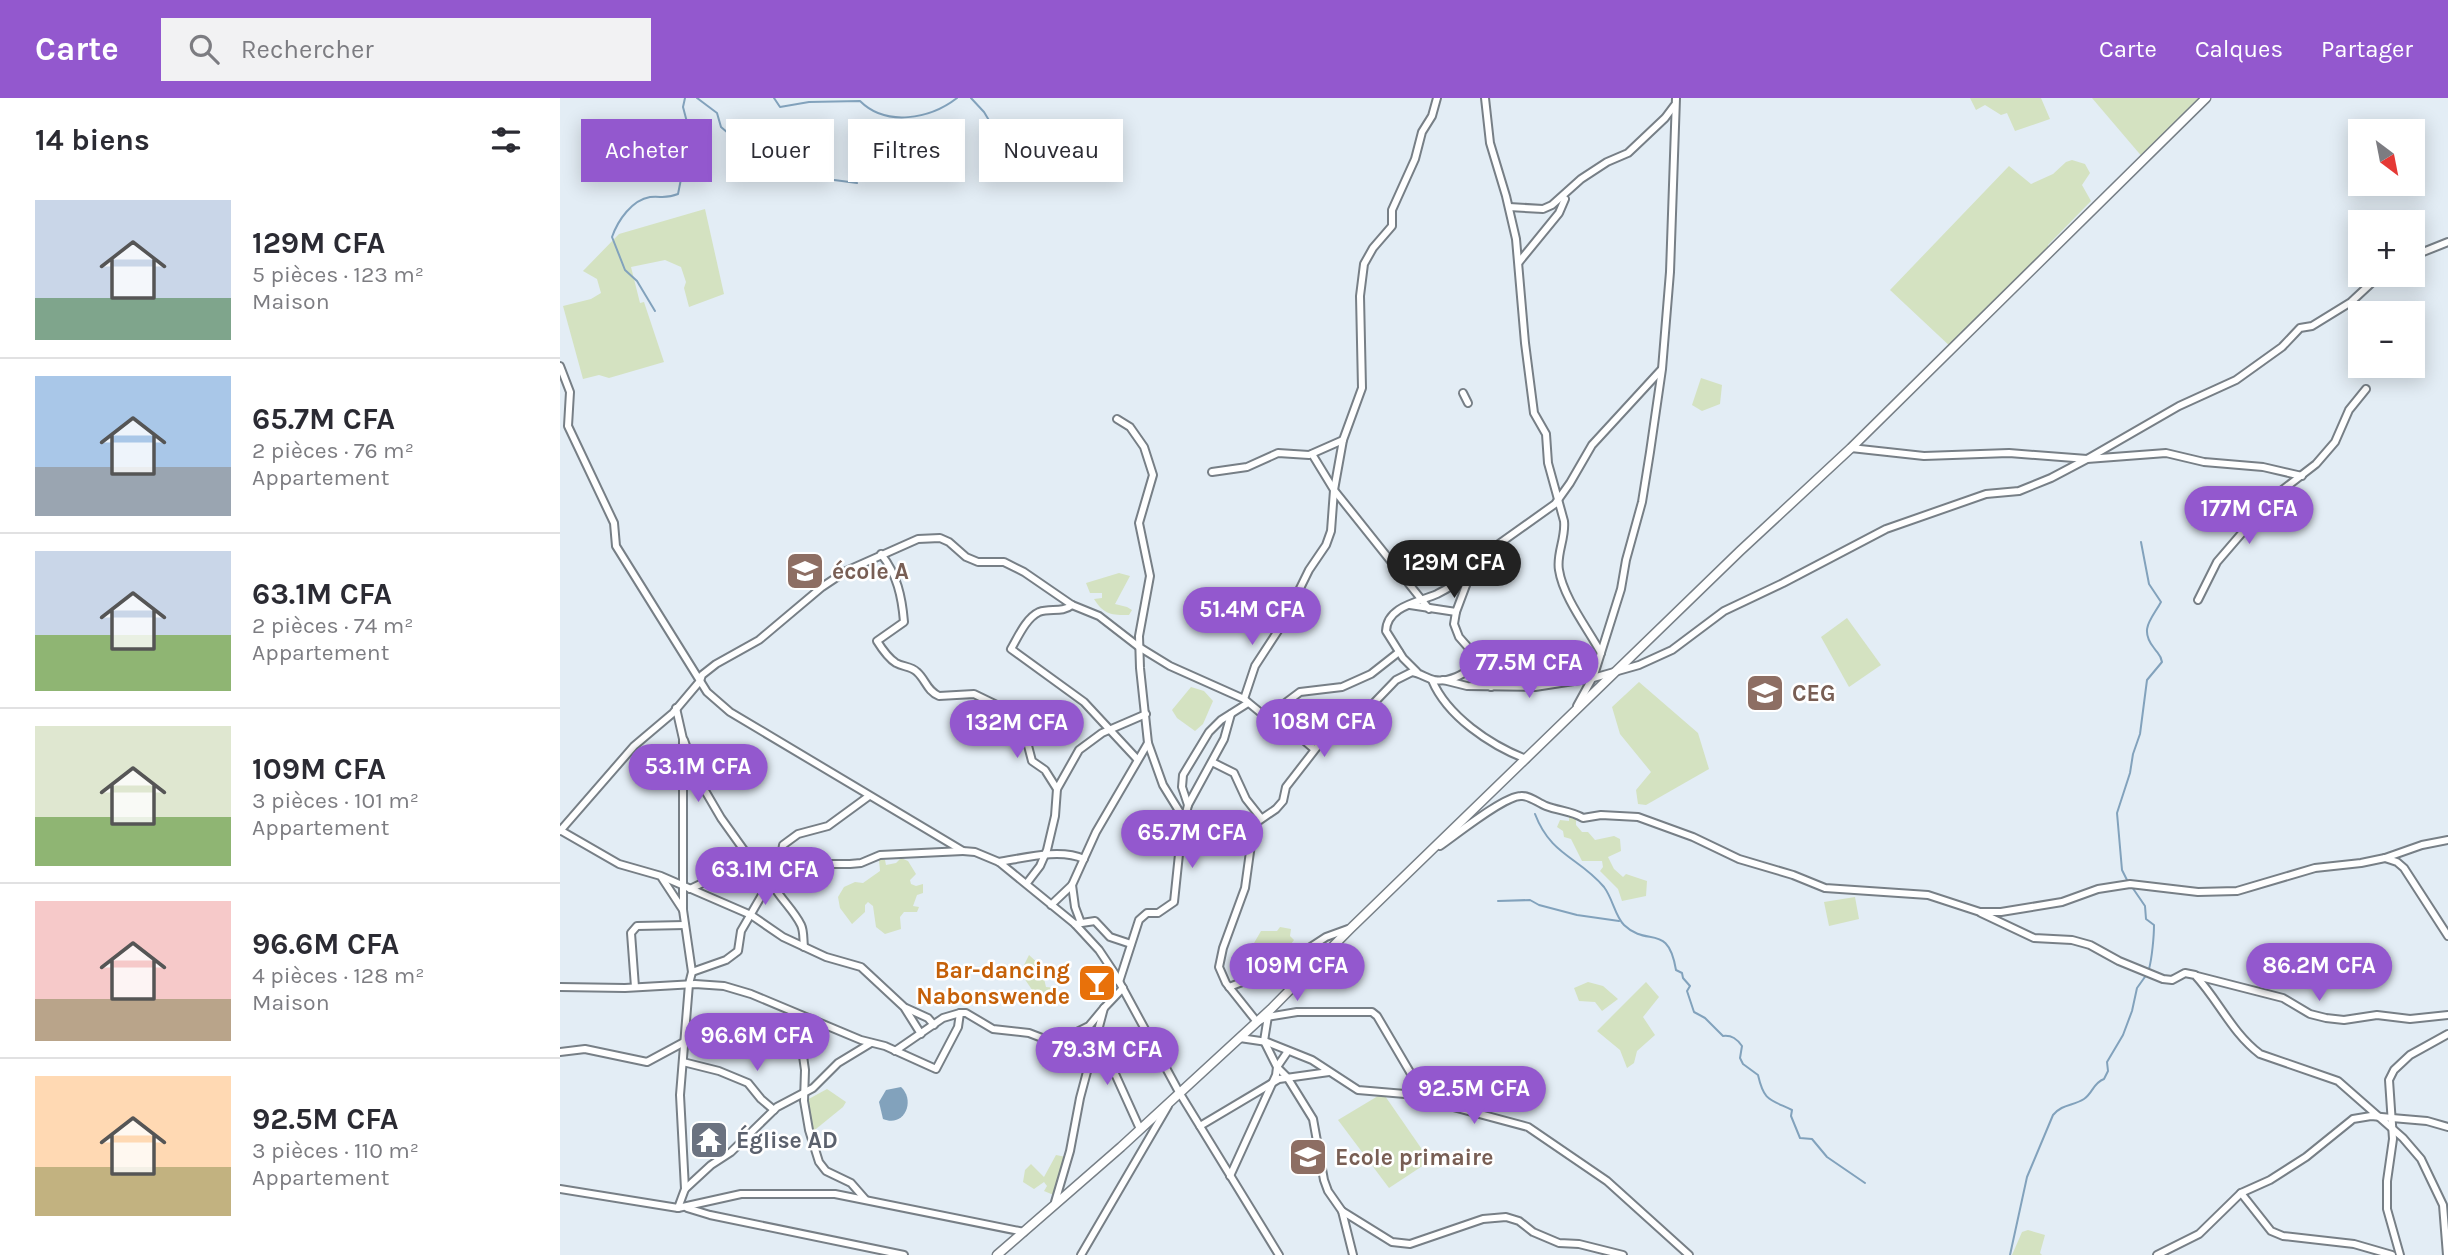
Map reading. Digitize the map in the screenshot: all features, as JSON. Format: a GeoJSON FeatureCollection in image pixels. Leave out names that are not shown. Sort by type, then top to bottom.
{"type":"FeatureCollection","features":[{"type":"Feature","properties":{"kind":"main road"},"geometry":{"type":"LineString","coordinates":[[997,1255],[1269,1013],[1350,929],[1740,551],[1851,448],[2206,98]]}},
{"type":"Feature","properties":{"kind":"street"},"geometry":{"type":"LineString","coordinates":[[1188,805],[1182,787],[1183,775],[1209,732],[1246,701],[1255,666],[1273,640],[1297,599],[1309,570],[1326,545],[1332,526],[1334,490],[1343,440],[1362,388],[1360,296],[1364,264],[1373,248],[1392,226],[1392,210],[1415,159],[1422,132],[1433,116],[1437,98]]}},
{"type":"Feature","properties":{"kind":"street"},"geometry":{"type":"LineString","coordinates":[[1485,98],[1490,143],[1509,207],[1518,262],[1534,413],[1546,434],[1548,463],[1565,531],[1559,570],[1565,588],[1601,653]]}},
{"type":"Feature","properties":{"kind":"street"},"geometry":{"type":"LineString","coordinates":[[1509,207],[1543,209],[1561,200],[1581,179],[1607,162],[1628,153],[1665,118],[1676,100]]}},
{"type":"Feature","properties":{"kind":"street"},"geometry":{"type":"LineString","coordinates":[[1568,719],[1593,678],[1621,589],[1642,502],[1662,369],[1671,260],[1676,100]]}},
{"type":"Feature","properties":{"kind":"street"},"geometry":{"type":"LineString","coordinates":[[1518,262],[1559,213],[1567,194]]}},
{"type":"Feature","properties":{"kind":"street"},"geometry":{"type":"LineString","coordinates":[[2425,251],[2448,242]]}},
{"type":"Feature","properties":{"kind":"street"},"geometry":{"type":"LineString","coordinates":[[1443,680],[1458,685],[1535,687],[1593,678],[1639,665],[1672,650],[1724,611],[1886,529],[1986,494],[2019,491],[2051,478],[2179,407],[2236,380],[2282,347],[2300,328],[2312,326],[2351,302],[2367,287]]}},
{"type":"Feature","properties":{"kind":"street"},"geometry":{"type":"LineString","coordinates":[[560,366],[570,392],[568,426],[614,523],[616,545],[707,692],[730,712],[962,851]]}},
{"type":"Feature","properties":{"kind":"street"},"geometry":{"type":"LineString","coordinates":[[1491,687],[1490,657],[1464,673],[1443,680],[1432,680],[1417,672],[1399,652],[1386,631],[1386,626],[1392,616],[1410,603],[1448,588],[1471,572],[1489,551],[1541,516],[1559,499],[1592,445],[1662,369]]}},
{"type":"Feature","properties":{"kind":"street"},"geometry":{"type":"LineString","coordinates":[[2198,600],[2210,572],[2224,553],[2272,498],[2302,476],[2335,442],[2349,410],[2366,389]]}},
{"type":"Feature","properties":{"kind":"street"},"geometry":{"type":"LineString","coordinates":[[1463,393],[1468,403]]}},
{"type":"Feature","properties":{"kind":"street"},"geometry":{"type":"LineString","coordinates":[[1117,419],[1130,427],[1144,447],[1153,475],[1139,523],[1150,576],[1139,647],[1148,743],[1163,785],[1184,819]]}},
{"type":"Feature","properties":{"kind":"street"},"geometry":{"type":"LineString","coordinates":[[1212,472],[1242,468],[1278,453],[1312,454],[1343,440]]}},
{"type":"Feature","properties":{"kind":"street"},"geometry":{"type":"LineString","coordinates":[[1851,448],[1924,456],[2029,453],[2087,458],[2166,453],[2211,463],[2263,467],[2302,476]]}},
{"type":"Feature","properties":{"kind":"street"},"geometry":{"type":"LineString","coordinates":[[1312,454],[1334,490],[1429,609]]}},
{"type":"Feature","properties":{"kind":"street"},"geometry":{"type":"LineString","coordinates":[[920,1034],[904,1007],[861,967],[826,957],[804,947],[783,937],[751,915],[661,876],[620,864],[560,831],[634,746],[676,708],[700,681],[702,675],[759,640],[822,587],[846,570],[881,554],[924,537],[940,538],[949,541],[966,557],[978,562],[1004,562],[1024,572],[1073,605],[1099,616],[1139,647],[1170,666],[1246,701],[1293,731],[1314,749]]}},
{"type":"Feature","properties":{"kind":"street"},"geometry":{"type":"LineString","coordinates":[[881,554],[894,573],[903,606],[904,622],[877,641],[882,649],[897,663],[917,672],[935,695],[974,694],[1005,709],[1026,738],[1032,761],[1045,770],[1057,789]]}},
{"type":"Feature","properties":{"kind":"street"},"geometry":{"type":"LineString","coordinates":[[1471,572],[1454,624],[1457,633],[1481,662]]}},
{"type":"Feature","properties":{"kind":"street"},"geometry":{"type":"LineString","coordinates":[[1410,603],[1414,589]]}},
{"type":"Feature","properties":{"kind":"street"},"geometry":{"type":"LineString","coordinates":[[1410,603],[1429,609],[1456,612]]}},
{"type":"Feature","properties":{"kind":"street"},"geometry":{"type":"LineString","coordinates":[[1073,605],[1065,610],[1037,614],[1023,628],[1011,649],[1084,702],[1138,759]]}},
{"type":"Feature","properties":{"kind":"street"},"geometry":{"type":"LineString","coordinates":[[1268,716],[1300,692],[1342,687],[1371,674],[1399,652]]}},
{"type":"Feature","properties":{"kind":"street"},"geometry":{"type":"LineString","coordinates":[[1257,1022],[1229,987],[1219,962],[1245,888],[1253,830],[1261,818],[1283,801],[1286,788],[1314,749],[1336,725],[1370,707],[1396,680],[1417,672]]}},
{"type":"Feature","properties":{"kind":"street"},"geometry":{"type":"LineString","coordinates":[[1432,680],[1444,701],[1474,730],[1512,754],[1526,759]]}},
{"type":"Feature","properties":{"kind":"street"},"geometry":{"type":"LineString","coordinates":[[676,708],[697,777],[751,860]]}},
{"type":"Feature","properties":{"kind":"street"},"geometry":{"type":"LineString","coordinates":[[1027,883],[1044,856],[1055,816],[1057,789],[1083,745],[1146,714]]}},
{"type":"Feature","properties":{"kind":"street"},"geometry":{"type":"LineString","coordinates":[[895,1051],[943,1018],[960,1013],[966,1013],[993,1029],[1029,1033],[1055,1043],[1089,1026],[1121,985],[1139,920],[1143,915],[1158,913],[1174,902],[1188,805],[1224,739],[1231,714]]}},
{"type":"Feature","properties":{"kind":"street"},"geometry":{"type":"LineString","coordinates":[[678,1208],[685,1189],[680,1095],[692,972],[683,910],[688,888],[683,738]]}},
{"type":"Feature","properties":{"kind":"street"},"geometry":{"type":"LineString","coordinates":[[1051,905],[1072,885],[1096,832],[1148,743]]}},
{"type":"Feature","properties":{"kind":"street"},"geometry":{"type":"LineString","coordinates":[[1212,762],[1234,773],[1246,799],[1261,818]]}},
{"type":"Feature","properties":{"kind":"street"},"geometry":{"type":"LineString","coordinates":[[692,972],[726,960],[736,953],[741,931],[780,864],[783,845],[790,839],[828,826],[869,796]]}},
{"type":"Feature","properties":{"kind":"street"},"geometry":{"type":"LineString","coordinates":[[1430,853],[1482,815],[1513,797],[1524,796],[1546,806],[1576,813],[1583,818],[1601,815],[1645,818],[1739,859],[1825,888],[1928,895],[1980,912],[2034,938],[2072,940],[2090,945],[2119,961],[2163,979],[2172,980],[2185,973],[2195,975],[2283,998],[2310,1014],[2326,1018],[2344,1020],[2377,1015],[2410,1019],[2448,1015]]}},
{"type":"Feature","properties":{"kind":"street"},"geometry":{"type":"LineString","coordinates":[[1980,912],[2001,912],[2062,902],[2098,889],[2130,884],[2204,892],[2237,891],[2315,868],[2385,858],[2422,845],[2448,840]]}},
{"type":"Feature","properties":{"kind":"street"},"geometry":{"type":"LineString","coordinates":[[688,888],[751,860],[780,864],[850,864],[861,863],[880,855],[962,851],[975,852],[999,862],[1051,905],[1078,923],[1098,950],[1121,985],[1179,1092],[1279,1255]]}},
{"type":"Feature","properties":{"kind":"street"},"geometry":{"type":"LineString","coordinates":[[999,862],[1044,856],[1073,855],[1084,859]]}},
{"type":"Feature","properties":{"kind":"street"},"geometry":{"type":"LineString","coordinates":[[2385,858],[2404,868],[2448,936]]}},
{"type":"Feature","properties":{"kind":"street"},"geometry":{"type":"LineString","coordinates":[[767,862],[766,870],[770,880],[801,926],[804,947]]}},
{"type":"Feature","properties":{"kind":"street"},"geometry":{"type":"LineString","coordinates":[[661,876],[683,910]]}},
{"type":"Feature","properties":{"kind":"street"},"geometry":{"type":"LineString","coordinates":[[1072,885],[1078,923]]}},
{"type":"Feature","properties":{"kind":"street"},"geometry":{"type":"LineString","coordinates":[[1078,923],[1095,921],[1111,937],[1131,944]]}},
{"type":"Feature","properties":{"kind":"street"},"geometry":{"type":"LineString","coordinates":[[635,987],[632,929],[637,926],[685,925]]}},
{"type":"Feature","properties":{"kind":"street"},"geometry":{"type":"LineString","coordinates":[[1229,987],[1276,969],[1326,937],[1350,929]]}},
{"type":"Feature","properties":{"kind":"street"},"geometry":{"type":"LineString","coordinates":[[2195,975],[2230,1025],[2250,1047],[2260,1054],[2337,1082],[2403,1138],[2421,1159],[2443,1205],[2448,1255]]}},
{"type":"Feature","properties":{"kind":"street"},"geometry":{"type":"LineString","coordinates":[[560,987],[689,985],[738,989],[936,1069],[958,1027],[960,1013]]}},
{"type":"Feature","properties":{"kind":"street"},"geometry":{"type":"LineString","coordinates":[[904,1007],[928,1018],[933,1025]]}},
{"type":"Feature","properties":{"kind":"street"},"geometry":{"type":"LineString","coordinates":[[1053,1207],[1059,1194],[1080,1098],[1104,1008]]}},
{"type":"Feature","properties":{"kind":"street"},"geometry":{"type":"LineString","coordinates":[[783,1009],[792,1020],[803,1056],[809,1130],[822,1168],[851,1183],[865,1199]]}},
{"type":"Feature","properties":{"kind":"street"},"geometry":{"type":"LineString","coordinates":[[1353,1255],[1342,1211],[1326,1186],[1314,1119],[1287,1077],[1277,1067],[1264,1041],[1269,1013],[1372,1012],[1377,1016],[1427,1101]]}},
{"type":"Feature","properties":{"kind":"street"},"geometry":{"type":"LineString","coordinates":[[560,1052],[586,1049],[647,1062],[686,1041],[710,1036],[771,1032],[792,1020]]}},
{"type":"Feature","properties":{"kind":"street"},"geometry":{"type":"LineString","coordinates":[[1097,1034],[1140,1129]]}},
{"type":"Feature","properties":{"kind":"street"},"geometry":{"type":"LineString","coordinates":[[2400,1255],[2387,1209],[2392,1129],[2389,1085],[2391,1074],[2410,1055],[2448,1034]]}},
{"type":"Feature","properties":{"kind":"street"},"geometry":{"type":"LineString","coordinates":[[1240,1038],[1264,1041],[1312,1060],[1357,1090],[1390,1091],[1483,1114],[1535,1132],[1608,1181],[1689,1255]]}},
{"type":"Feature","properties":{"kind":"street"},"geometry":{"type":"LineString","coordinates":[[685,1189],[731,1152],[774,1110],[805,1094],[838,1063],[871,1043]]}},
{"type":"Feature","properties":{"kind":"street"},"geometry":{"type":"LineString","coordinates":[[1230,1176],[1272,1084],[1277,1067],[1288,1051]]}},
{"type":"Feature","properties":{"kind":"street"},"geometry":{"type":"LineString","coordinates":[[684,1062],[719,1071],[748,1083],[774,1110]]}},
{"type":"Feature","properties":{"kind":"street"},"geometry":{"type":"LineString","coordinates":[[1200,1126],[1287,1077],[1329,1072]]}},
{"type":"Feature","properties":{"kind":"street"},"geometry":{"type":"LineString","coordinates":[[1081,1255],[1154,1133],[1171,1099]]}},
{"type":"Feature","properties":{"kind":"street"},"geometry":{"type":"LineString","coordinates":[[2157,1255],[2199,1234],[2241,1192],[2270,1180],[2306,1157],[2353,1119],[2363,1116],[2392,1118],[2427,1121],[2448,1127]]}},
{"type":"Feature","properties":{"kind":"street"},"geometry":{"type":"LineString","coordinates":[[560,1189],[687,1208],[904,1255]]}},
{"type":"Feature","properties":{"kind":"street"},"geometry":{"type":"LineString","coordinates":[[2241,1192],[2274,1233],[2354,1244],[2392,1255]]}},
{"type":"Feature","properties":{"kind":"street"},"geometry":{"type":"LineString","coordinates":[[687,1208],[741,1194],[835,1194],[1024,1232]]}},
{"type":"Feature","properties":{"kind":"street"},"geometry":{"type":"LineString","coordinates":[[1342,1211],[1392,1242],[1401,1244],[1410,1244],[1483,1219],[1506,1217],[1519,1221],[1533,1232],[1559,1243],[1579,1244],[1623,1255]]}},
{"type":"Feature","properties":{"kind":"green space"},"geometry":{"type":"Polygon","coordinates":[[[1970,98],[2041,98],[2050,119],[2015,131],[2007,113],[2001,115],[1985,105],[1976,110],[1970,98]]]}},
{"type":"Feature","properties":{"kind":"green space"},"geometry":{"type":"Polygon","coordinates":[[[2092,98],[2206,98],[2144,159],[2092,98]]]}},
{"type":"Feature","properties":{"kind":"green space"},"geometry":{"type":"Polygon","coordinates":[[[2072,160],[2085,164],[2090,173],[2082,185],[2091,201],[2048,245],[2049,253],[1953,349],[1890,290],[2009,166],[2031,184],[2053,174],[2072,160]]]}},
{"type":"Feature","properties":{"kind":"green space"},"geometry":{"type":"Polygon","coordinates":[[[705,209],[724,294],[689,307],[681,267],[665,260],[631,267],[640,303],[644,302],[664,362],[609,378],[599,375],[583,379],[563,306],[591,299],[601,293],[597,279],[583,271],[619,234],[705,209]]]}},
{"type":"Feature","properties":{"kind":"green space"},"geometry":{"type":"Polygon","coordinates":[[[1701,378],[1722,385],[1720,404],[1702,411],[1692,405],[1701,378]]]}},
{"type":"Feature","properties":{"kind":"green space"},"geometry":{"type":"Polygon","coordinates":[[[1119,573],[1130,576],[1115,604],[1132,610],[1129,615],[1105,611],[1094,599],[1102,598],[1102,593],[1090,593],[1086,583],[1119,573]]]}},
{"type":"Feature","properties":{"kind":"green space"},"geometry":{"type":"Polygon","coordinates":[[[1847,618],[1881,665],[1849,687],[1821,637],[1847,618]]]}},
{"type":"Feature","properties":{"kind":"green space"},"geometry":{"type":"Polygon","coordinates":[[[1639,682],[1698,733],[1709,769],[1646,805],[1638,804],[1636,790],[1651,772],[1620,734],[1612,707],[1639,682]]]}},
{"type":"Feature","properties":{"kind":"green space"},"geometry":{"type":"Polygon","coordinates":[[[1191,687],[1204,691],[1213,701],[1203,724],[1195,731],[1177,718],[1172,710],[1191,687]]]}},
{"type":"Feature","properties":{"kind":"green space"},"geometry":{"type":"Polygon","coordinates":[[[1569,815],[1576,817],[1576,825],[1595,840],[1614,836],[1620,839],[1621,851],[1608,857],[1614,869],[1623,877],[1626,874],[1647,881],[1646,896],[1622,901],[1618,889],[1600,871],[1603,867],[1602,861],[1582,861],[1571,839],[1564,837],[1563,831],[1557,827],[1560,820],[1569,821],[1569,815]]]}},
{"type":"Feature","properties":{"kind":"green space"},"geometry":{"type":"Polygon","coordinates":[[[901,858],[908,861],[916,874],[910,880],[911,884],[923,884],[923,893],[917,895],[913,906],[919,907],[917,912],[904,912],[900,917],[901,929],[885,934],[876,927],[873,906],[868,902],[865,912],[852,924],[840,908],[838,897],[844,887],[855,882],[863,883],[880,871],[879,860],[885,860],[886,865],[896,863],[901,858]]]}},
{"type":"Feature","properties":{"kind":"green space"},"geometry":{"type":"Polygon","coordinates":[[[1855,897],[1859,919],[1829,926],[1824,902],[1855,897]]]}},
{"type":"Feature","properties":{"kind":"green space"},"geometry":{"type":"Polygon","coordinates":[[[1280,927],[1291,929],[1290,936],[1294,940],[1286,951],[1288,957],[1272,965],[1267,961],[1267,957],[1260,957],[1259,965],[1252,963],[1250,959],[1255,953],[1254,943],[1261,931],[1277,931],[1280,927]]]}},
{"type":"Feature","properties":{"kind":"green space"},"geometry":{"type":"Polygon","coordinates":[[[1029,955],[1041,966],[1046,987],[1058,991],[1041,1003],[1024,978],[1028,972],[1023,967],[1029,955]]]}},
{"type":"Feature","properties":{"kind":"green space"},"geometry":{"type":"Polygon","coordinates":[[[1588,982],[1603,986],[1618,999],[1602,1011],[1595,1002],[1579,1001],[1574,988],[1588,982]]]}},
{"type":"Feature","properties":{"kind":"green space"},"geometry":{"type":"Polygon","coordinates":[[[1646,982],[1659,997],[1643,1017],[1655,1035],[1637,1051],[1634,1063],[1627,1068],[1620,1050],[1597,1031],[1646,982]]]}},
{"type":"Feature","properties":{"kind":"green space"},"geometry":{"type":"Polygon","coordinates":[[[827,1089],[846,1102],[811,1133],[805,1101],[827,1089]]]}},
{"type":"Feature","properties":{"kind":"green space"},"geometry":{"type":"Polygon","coordinates":[[[1383,1093],[1430,1161],[1389,1188],[1338,1120],[1383,1093]]]}},
{"type":"Feature","properties":{"kind":"green space"},"geometry":{"type":"Polygon","coordinates":[[[1056,1155],[1066,1157],[1056,1196],[1044,1191],[1047,1186],[1044,1182],[1034,1189],[1023,1182],[1025,1170],[1031,1164],[1044,1177],[1056,1155]]]}},
{"type":"Feature","properties":{"kind":"green space"},"geometry":{"type":"Polygon","coordinates":[[[2028,1230],[2045,1235],[2040,1253],[2042,1255],[2012,1255],[2022,1232],[2028,1230]]]}},
{"type":"Feature","properties":{"kind":"water"},"geometry":{"type":"Polygon","coordinates":[[[901,1087],[907,1099],[906,1112],[897,1120],[883,1119],[879,1102],[886,1090],[901,1087]]]}},
{"type":"Feature","properties":{"kind":"waterway"},"geometry":{"type":"LineString","coordinates":[[655,311],[637,281],[625,270],[612,237],[622,218],[637,202],[650,197],[678,194],[681,179],[676,151],[684,141],[683,132],[688,126],[683,107],[685,98]]}},
{"type":"Feature","properties":{"kind":"waterway"},"geometry":{"type":"LineString","coordinates":[[697,98],[717,113],[721,127],[728,133],[741,132],[751,146],[799,171],[819,178],[857,183]]}},
{"type":"Feature","properties":{"kind":"waterway"},"geometry":{"type":"LineString","coordinates":[[774,98],[780,107],[809,102],[860,101],[871,109],[895,117],[921,115],[957,98]]}},
{"type":"Feature","properties":{"kind":"waterway"},"geometry":{"type":"LineString","coordinates":[[971,98],[988,119]]}},
{"type":"Feature","properties":{"kind":"waterway"},"geometry":{"type":"LineString","coordinates":[[2128,882],[2122,870],[2117,813],[2140,734],[2147,680],[2162,662],[2147,635],[2150,619],[2161,602],[2149,584],[2141,542]]}},
{"type":"Feature","properties":{"kind":"waterway"},"geometry":{"type":"LineString","coordinates":[[1535,814],[1557,848],[1604,887],[1624,925],[1633,932],[1656,938],[1668,946],[1676,970],[1682,973],[1690,986],[1687,991],[1694,1012],[1705,1018],[1723,1036],[1736,1039],[1742,1046],[1740,1058],[1743,1064],[1758,1075],[1765,1095],[1792,1110],[1791,1116],[1800,1138],[1812,1139],[1827,1157],[1865,1183]]}},
{"type":"Feature","properties":{"kind":"waterway"},"geometry":{"type":"LineString","coordinates":[[2132,887],[2145,906],[2146,919],[2154,925],[2149,969]]}},
{"type":"Feature","properties":{"kind":"waterway"},"geometry":{"type":"LineString","coordinates":[[1498,901],[1530,900],[1577,915],[1619,921]]}},
{"type":"Feature","properties":{"kind":"waterway"},"geometry":{"type":"LineString","coordinates":[[2010,1255],[2027,1177],[2053,1115],[2060,1109],[2084,1099],[2104,1079],[2108,1071],[2107,1062],[2123,1035],[2132,1011],[2137,988],[2147,974]]}},
{"type":"Feature","properties":{"kind":"place","name":"école A"},"geometry":{"type":"Point","coordinates":[805,571]}},
{"type":"Feature","properties":{"kind":"place","name":"CEG"},"geometry":{"type":"Point","coordinates":[1765,693]}},
{"type":"Feature","properties":{"kind":"place","name":"Bar-dancing Nabonswende"},"geometry":{"type":"Point","coordinates":[1097,983]}},
{"type":"Feature","properties":{"kind":"place","name":"Église AD"},"geometry":{"type":"Point","coordinates":[709,1140]}},
{"type":"Feature","properties":{"kind":"place","name":"Ecole primaire"},"geometry":{"type":"Point","coordinates":[1308,1157]}}]}
